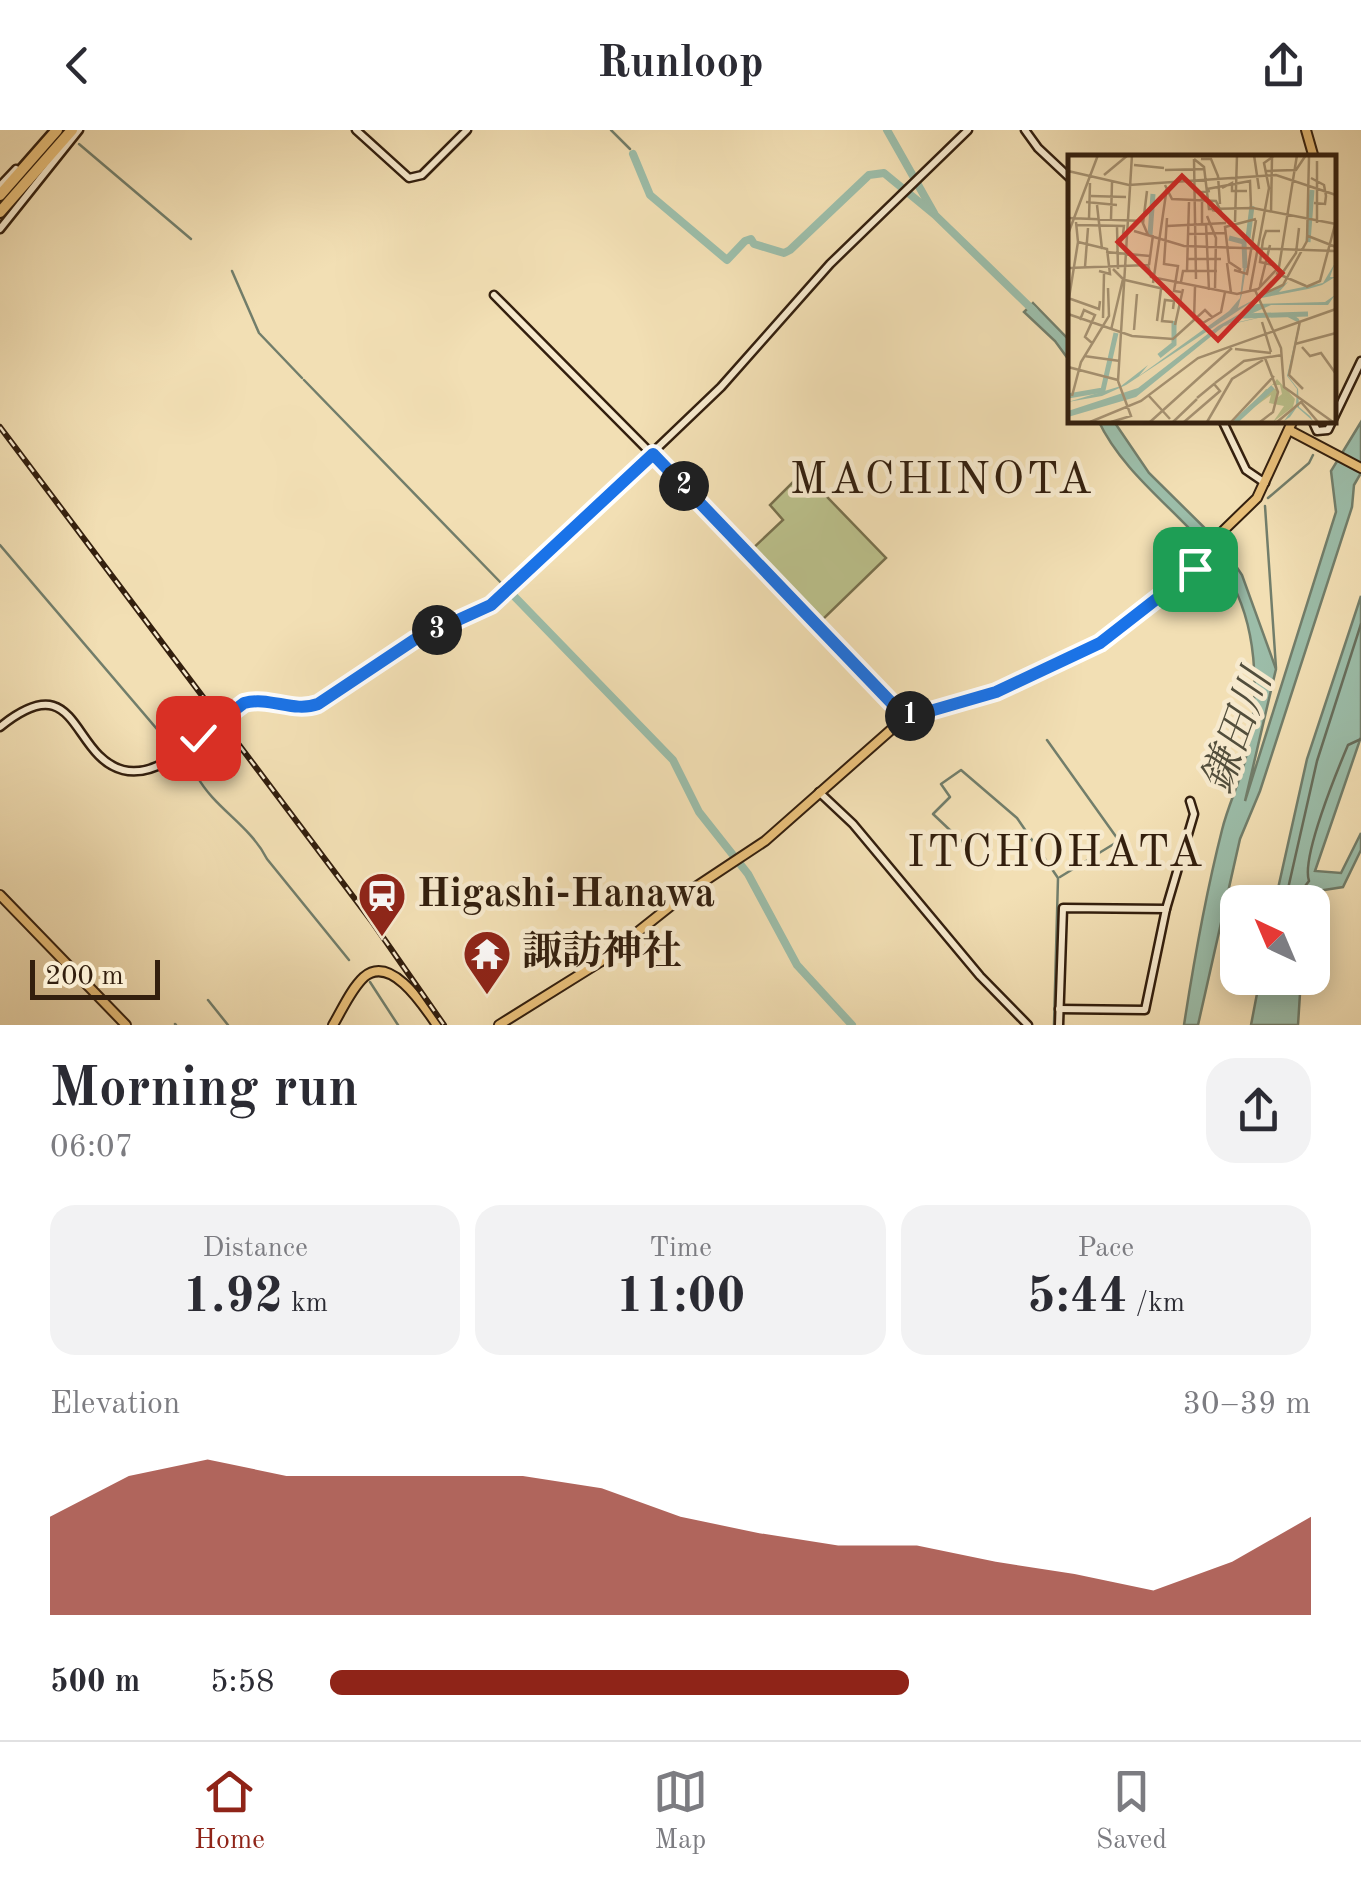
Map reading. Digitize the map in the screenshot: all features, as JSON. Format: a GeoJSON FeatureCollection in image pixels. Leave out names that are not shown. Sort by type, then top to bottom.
{"type":"FeatureCollection","features":[{"type":"Feature","properties":{"kind":"highway"},"geometry":{"type":"LineString","coordinates":[[0,194],[64,132]]}},
{"type":"Feature","properties":{"kind":"highway"},"geometry":{"type":"LineString","coordinates":[[0,225],[36,178],[64,132]]}},
{"type":"Feature","properties":{"kind":"highway"},"geometry":{"type":"LineString","coordinates":[[0,202],[64,132]]}},
{"type":"Feature","properties":{"kind":"highway"},"geometry":{"type":"LineString","coordinates":[[0,212],[64,132]]}},
{"type":"Feature","properties":{"kind":"main road"},"geometry":{"type":"LineString","coordinates":[[1306,130],[1313,155]]}},
{"type":"Feature","properties":{"kind":"main road"},"geometry":{"type":"LineString","coordinates":[[499,1025],[600,962],[688,892],[777,832],[906,718],[996,692],[1100,643],[1184,579],[1222,531],[1254,502],[1293,422]]}},
{"type":"Feature","properties":{"kind":"main road"},"geometry":{"type":"LineString","coordinates":[[1289,430],[1361,468]]}},
{"type":"Feature","properties":{"kind":"main road"},"geometry":{"type":"LineString","coordinates":[[0,895],[126,1025]]}},
{"type":"Feature","properties":{"kind":"main road"},"geometry":{"type":"LineString","coordinates":[[333,1025],[364,978],[378,971],[400,980],[437,1025]]}},
{"type":"Feature","properties":{"kind":"street"},"geometry":{"type":"LineString","coordinates":[[356,130],[402,172],[414,178],[422,175],[467,130]]}},
{"type":"Feature","properties":{"kind":"street"},"geometry":{"type":"LineString","coordinates":[[0,727],[21,711],[46,706],[69,716],[106,761],[124,770],[149,768],[166,763],[244,703],[267,700],[300,708],[318,704],[414,640],[491,605],[721,387],[830,264],[968,130]]}},
{"type":"Feature","properties":{"kind":"street"},"geometry":{"type":"LineString","coordinates":[[1025,130],[1068,175]]}},
{"type":"Feature","properties":{"kind":"street"},"geometry":{"type":"LineString","coordinates":[[0,186],[64,132]]}},
{"type":"Feature","properties":{"kind":"street"},"geometry":{"type":"LineString","coordinates":[[0,225],[64,132]]}},
{"type":"Feature","properties":{"kind":"street"},"geometry":{"type":"LineString","coordinates":[[494,295],[906,718]]}},
{"type":"Feature","properties":{"kind":"street"},"geometry":{"type":"LineString","coordinates":[[1336,413],[1361,361]]}},
{"type":"Feature","properties":{"kind":"street"},"geometry":{"type":"LineString","coordinates":[[1223,422],[1246,470],[1265,483]]}},
{"type":"Feature","properties":{"kind":"street"},"geometry":{"type":"LineString","coordinates":[[1313,422],[1317,431],[1328,430],[1332,422]]}},
{"type":"Feature","properties":{"kind":"street"},"geometry":{"type":"LineString","coordinates":[[819,792],[853,824],[980,976],[1028,1025]]}},
{"type":"Feature","properties":{"kind":"street"},"geometry":{"type":"LineString","coordinates":[[1059,1009],[1146,1010],[1166,910],[1194,814],[1190,800]]}},
{"type":"Feature","properties":{"kind":"street"},"geometry":{"type":"LineString","coordinates":[[1058,1025],[1062,908],[1166,910]]}},
{"type":"Feature","properties":{"kind":"green space"},"geometry":{"type":"Polygon","coordinates":[[[803,472],[886,558],[817,625],[749,552],[783,520],[770,505],[803,472]]]}},
{"type":"Feature","properties":{"kind":"water"},"geometry":{"type":"Polygon","coordinates":[[[1033,303],[1068,339],[1068,359],[1055,341],[1024,312],[1033,303]]]}},
{"type":"Feature","properties":{"kind":"water"},"geometry":{"type":"Polygon","coordinates":[[[1099,422],[1114,422],[1149,473],[1222,545],[1242,575],[1276,669],[1245,801],[1336,512],[1331,471],[1361,422],[1361,473],[1354,485],[1352,507],[1260,791],[1240,839],[1230,885],[1220,885],[1220,928],[1198,1025],[1184,1025],[1216,854],[1250,736],[1254,692],[1252,647],[1242,605],[1219,563],[1128,465],[1099,422]]]}},
{"type":"Feature","properties":{"kind":"water"},"geometry":{"type":"Polygon","coordinates":[[[1361,596],[1361,737],[1315,871],[1341,873],[1361,833],[1361,850],[1343,887],[1279,885],[1307,759],[1361,596]]]}},
{"type":"Feature","properties":{"kind":"water"},"geometry":{"type":"Polygon","coordinates":[[[1257,995],[1300,995],[1298,1025],[1251,1025],[1257,995]]]}},
{"type":"Feature","properties":{"kind":"waterway"},"geometry":{"type":"LineString","coordinates":[[611,130],[630,149]]}},
{"type":"Feature","properties":{"kind":"waterway"},"geometry":{"type":"LineString","coordinates":[[887,130],[934,213]]}},
{"type":"Feature","properties":{"kind":"waterway"},"geometry":{"type":"LineString","coordinates":[[79,144],[191,239]]}},
{"type":"Feature","properties":{"kind":"waterway"},"geometry":{"type":"LineString","coordinates":[[633,154],[650,195],[727,260],[751,239],[754,244],[784,253],[790,250],[869,175],[884,173],[935,215],[1034,311]]}},
{"type":"Feature","properties":{"kind":"waterway"},"geometry":{"type":"LineString","coordinates":[[232,271],[259,333],[302,378]]}},
{"type":"Feature","properties":{"kind":"waterway"},"geometry":{"type":"LineString","coordinates":[[304,380],[505,587]]}},
{"type":"Feature","properties":{"kind":"waterway"},"geometry":{"type":"LineString","coordinates":[[1268,498],[1309,463],[1313,455]]}},
{"type":"Feature","properties":{"kind":"waterway","name":"鎌田川"},"geometry":{"type":"LineString","coordinates":[[1265,506],[1276,668]]}},
{"type":"Feature","properties":{"kind":"waterway"},"geometry":{"type":"LineString","coordinates":[[0,545],[213,798],[251,836],[349,960]]}},
{"type":"Feature","properties":{"kind":"waterway"},"geometry":{"type":"LineString","coordinates":[[512,594],[673,760],[699,812],[748,874],[797,965],[852,1025]]}},
{"type":"Feature","properties":{"kind":"waterway"},"geometry":{"type":"LineString","coordinates":[[1047,740],[1117,838],[1117,842],[1060,877]]}},
{"type":"Feature","properties":{"kind":"waterway"},"geometry":{"type":"LineString","coordinates":[[972,851],[933,814],[950,797],[941,784],[961,770],[1017,818],[1058,878],[1054,1025]]}},
{"type":"Feature","properties":{"kind":"waterway"},"geometry":{"type":"LineString","coordinates":[[370,982],[398,1025]]}},
{"type":"Feature","properties":{"kind":"waterway"},"geometry":{"type":"LineString","coordinates":[[208,1000],[228,1025]]}},
{"type":"Feature","properties":{"kind":"railway"},"geometry":{"type":"LineString","coordinates":[[0,427],[373,923],[444,1025]]}},
{"type":"Feature","properties":{"kind":"place","name":"Higashi-Hanawa"},"geometry":{"type":"Point","coordinates":[382,938]}},
{"type":"Feature","properties":{"kind":"place","name":"諏訪神社"},"geometry":{"type":"Point","coordinates":[487,996]}},
{"type":"Feature","properties":{"kind":"district","name":"MACHINOTA"},"geometry":{"type":"Point","coordinates":[942,481]}},
{"type":"Feature","properties":{"kind":"district","name":"ITCHOHATA"},"geometry":{"type":"Point","coordinates":[1056,854]}},
{"type":"Feature","properties":{"kind":"route"},"geometry":{"type":"LineString","coordinates":[[198,738],[252,700],[300,708],[318,704],[414,640],[491,605],[548,556],[653,454],[906,718],[996,692],[1100,643],[1195,569]]}}]}
